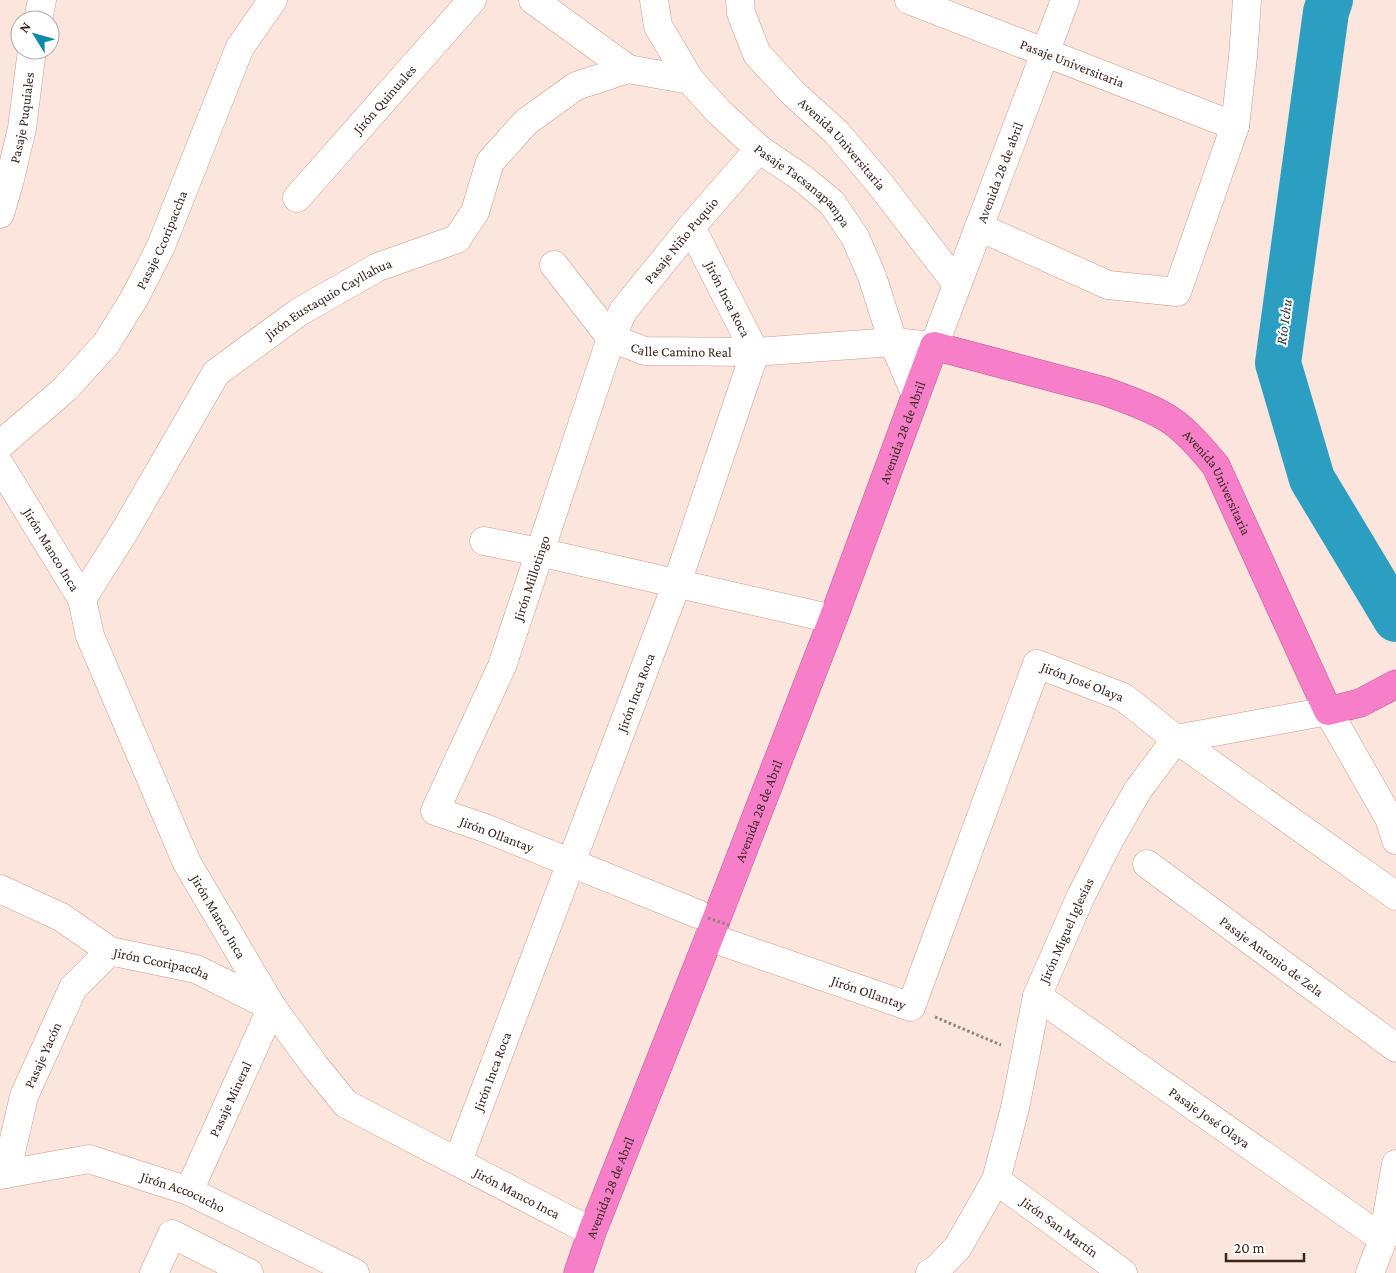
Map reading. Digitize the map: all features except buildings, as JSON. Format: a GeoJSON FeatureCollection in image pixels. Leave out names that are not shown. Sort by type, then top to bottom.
{"type":"FeatureCollection","features":[{"type":"Feature","properties":{"kind":"highway","name":"Avenida 28 de Abril"},"geometry":{"type":"LineString","coordinates":[[578,1273],[592,1232],[712,924],[833,619],[934,346]]}},
{"type":"Feature","properties":{"kind":"highway","name":"Avenida Universitaria"},"geometry":{"type":"LineString","coordinates":[[934,346],[1104,391],[1164,415],[1194,441],[1216,466],[1328,711]]}},
{"type":"Feature","properties":{"kind":"highway"},"geometry":{"type":"LineString","coordinates":[[1328,711],[1360,704],[1396,684]]}},
{"type":"Feature","properties":{"kind":"street","name":"Pasaje Ccoripaccha"},"geometry":{"type":"LineString","coordinates":[[0,445],[65,390],[106,344],[135,297],[161,246],[240,47],[273,0]]}},
{"type":"Feature","properties":{"kind":"street","name":"Jirón Quinuales"},"geometry":{"type":"LineString","coordinates":[[297,198],[472,0]]}},
{"type":"Feature","properties":{"kind":"street"},"geometry":{"type":"LineString","coordinates":[[533,0],[628,69],[690,80]]}},
{"type":"Feature","properties":{"kind":"street","name":"Pasaje Tacsanapampa"},"geometry":{"type":"LineString","coordinates":[[654,0],[658,26],[690,80],[719,112],[759,149],[802,178],[832,203],[855,238],[872,276],[893,342],[916,395]]}},
{"type":"Feature","properties":{"kind":"street","name":"Avenida Universitaria"},"geometry":{"type":"LineString","coordinates":[[740,0],[741,13],[757,54],[793,93],[836,132],[880,184],[957,284]]}},
{"type":"Feature","properties":{"kind":"street","name":"Pasaje Universitaria"},"geometry":{"type":"LineString","coordinates":[[909,0],[1235,126]]}},
{"type":"Feature","properties":{"kind":"street","name":"Avenida 28 de abril"},"geometry":{"type":"LineString","coordinates":[[934,346],[1065,0]]}},
{"type":"Feature","properties":{"kind":"street"},"geometry":{"type":"LineString","coordinates":[[979,227],[1108,285],[1177,292],[1235,126],[1247,0]]}},
{"type":"Feature","properties":{"kind":"street","name":"Pasaje Puquiales"},"geometry":{"type":"LineString","coordinates":[[0,214],[22,128],[31,60]]}},
{"type":"Feature","properties":{"kind":"street","name":"Jirón Eustaquio Cayllahua"},"geometry":{"type":"LineString","coordinates":[[82,599],[126,530],[216,373],[299,312],[378,267],[457,239],[476,212],[490,162],[526,122],[576,86],[628,69]]}},
{"type":"Feature","properties":{"kind":"street","name":"Pasaje Niño Puquio"},"geometry":{"type":"LineString","coordinates":[[611,338],[623,312],[691,227],[759,149]]}},
{"type":"Feature","properties":{"kind":"street","name":"Jirón Inca Roca"},"geometry":{"type":"LineString","coordinates":[[458,1161],[677,583],[755,352],[691,227]]}},
{"type":"Feature","properties":{"kind":"street","name":"Calle Camino Real"},"geometry":{"type":"LineString","coordinates":[[554,265],[611,338],[645,351],[755,352],[893,342],[934,346]]}},
{"type":"Feature","properties":{"kind":"street","name":"Jirón Millotingo"},"geometry":{"type":"LineString","coordinates":[[435,811],[502,666],[611,338]]}},
{"type":"Feature","properties":{"kind":"street","name":"Jirón Manco Inca"},"geometry":{"type":"LineString","coordinates":[[0,465],[82,599],[90,636],[187,863],[272,1007],[315,1066],[346,1104],[592,1232]]}},
{"type":"Feature","properties":{"kind":"street"},"geometry":{"type":"LineString","coordinates":[[484,541],[833,619]]}},
{"type":"Feature","properties":{"kind":"street","name":"Jirón José Olaya"},"geometry":{"type":"LineString","coordinates":[[911,1007],[1037,664],[1123,697],[1176,739],[1396,896]]}},
{"type":"Feature","properties":{"kind":"street"},"geometry":{"type":"LineString","coordinates":[[1176,739],[1328,711],[1389,818],[1396,840]]}},
{"type":"Feature","properties":{"kind":"street","name":"Jirón Miguel Iglesias"},"geometry":{"type":"LineString","coordinates":[[930,1273],[937,1269],[958,1247],[996,1180],[1015,1108],[1037,996],[1111,837],[1138,790],[1176,739]]}},
{"type":"Feature","properties":{"kind":"street","name":"Jirón Ollantay"},"geometry":{"type":"LineString","coordinates":[[435,811],[486,828],[911,1007]]}},
{"type":"Feature","properties":{"kind":"street","name":"Pasaje Antonio de Zela"},"geometry":{"type":"LineString","coordinates":[[1147,864],[1396,1048]]}},
{"type":"Feature","properties":{"kind":"street","name":"Jirón Ccoripaccha"},"geometry":{"type":"LineString","coordinates":[[0,889],[61,917],[110,951],[196,969],[272,1007]]}},
{"type":"Feature","properties":{"kind":"street","name":"Pasaje Yacón"},"geometry":{"type":"LineString","coordinates":[[3,1175],[24,1096],[73,988],[110,951]]}},
{"type":"Feature","properties":{"kind":"street","name":"Pasaje José Olaya"},"geometry":{"type":"LineString","coordinates":[[1037,996],[1384,1239]]}},
{"type":"Feature","properties":{"kind":"street","name":"Pasaje Mineral"},"geometry":{"type":"LineString","coordinates":[[188,1190],[272,1007]]}},
{"type":"Feature","properties":{"kind":"street","name":"Jirón Accocucho"},"geometry":{"type":"LineString","coordinates":[[3,1175],[89,1159],[188,1190],[356,1273]]}},
{"type":"Feature","properties":{"kind":"street"},"geometry":{"type":"LineString","coordinates":[[1370,1273],[1384,1239],[1396,1164]]}},
{"type":"Feature","properties":{"kind":"street","name":"Jirón San Martín"},"geometry":{"type":"LineString","coordinates":[[996,1180],[1123,1273]]}},
{"type":"Feature","properties":{"kind":"street"},"geometry":{"type":"LineString","coordinates":[[154,1273],[172,1234],[249,1273]]}},
{"type":"Feature","properties":{"kind":"path","name":"Jirón Ollantay"},"geometry":{"type":"LineString","coordinates":[[911,1007],[1024,1055]]}},
{"type":"Feature","properties":{"kind":"waterway","name":"Río Ichu"},"geometry":{"type":"LineString","coordinates":[[1330,0],[1326,12],[1278,363],[1312,479],[1396,619]]}}]}
